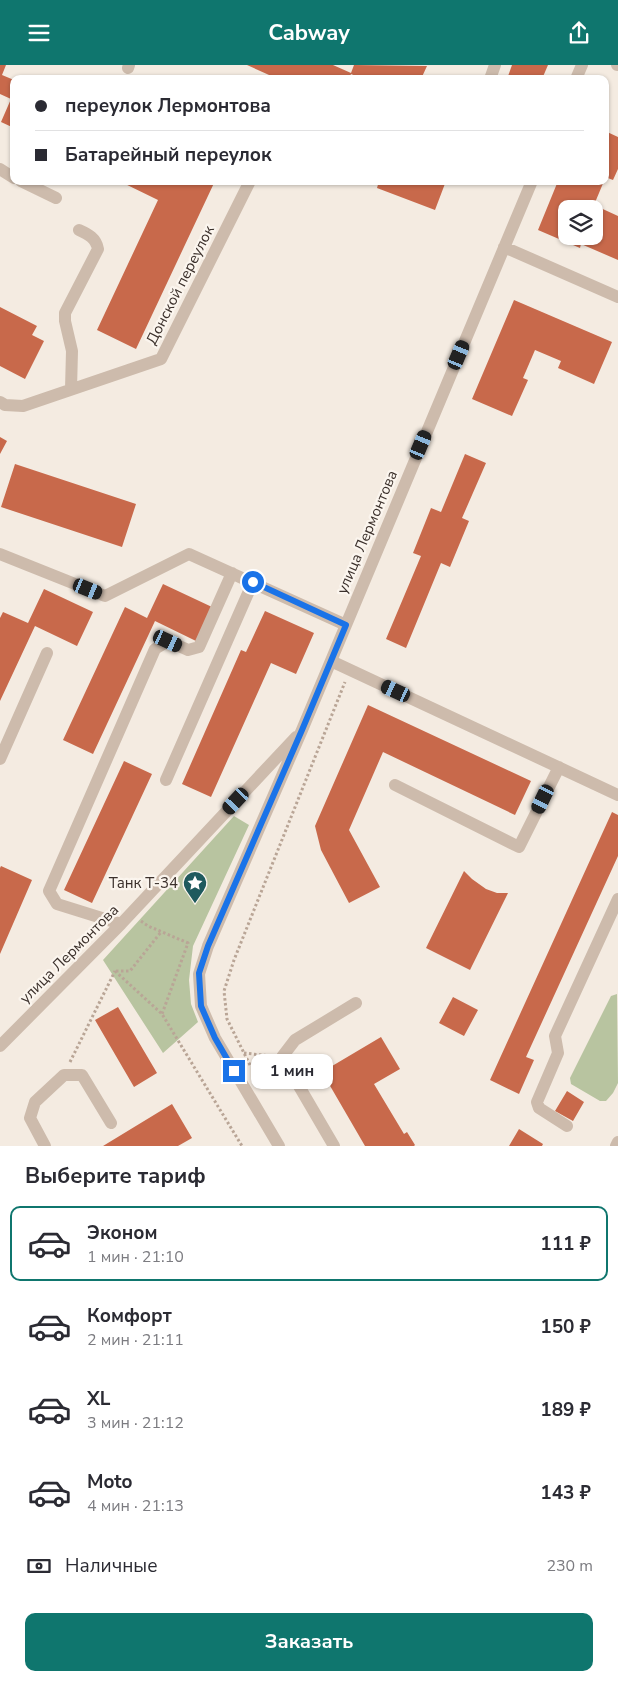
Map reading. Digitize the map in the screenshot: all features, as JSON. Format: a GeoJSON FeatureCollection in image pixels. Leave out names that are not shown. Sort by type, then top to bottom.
{"type":"FeatureCollection","features":[{"type":"Feature","properties":{"kind":"street"},"geometry":{"type":"LineString","coordinates":[[29,185],[56,198]]}},
{"type":"Feature","properties":{"kind":"street","name":"Донской переулок"},"geometry":{"type":"LineString","coordinates":[[0,403],[23,406],[161,359],[248,185]]}},
{"type":"Feature","properties":{"kind":"street","name":"улица Лермонтова"},"geometry":{"type":"LineString","coordinates":[[279,1146],[215,1038],[201,1006],[199,973],[208,946],[302,730],[530,185]]}},
{"type":"Feature","properties":{"kind":"street"},"geometry":{"type":"LineString","coordinates":[[71,389],[72,351],[65,321],[66,313],[98,249],[93,238],[79,230]]}},
{"type":"Feature","properties":{"kind":"street"},"geometry":{"type":"LineString","coordinates":[[504,247],[618,297]]}},
{"type":"Feature","properties":{"kind":"street"},"geometry":{"type":"LineString","coordinates":[[0,554],[105,596],[189,553],[346,625]]}},
{"type":"Feature","properties":{"kind":"street"},"geometry":{"type":"LineString","coordinates":[[121,925],[57,904],[49,891],[154,649],[168,641],[188,650],[199,647],[232,573]]}},
{"type":"Feature","properties":{"kind":"street"},"geometry":{"type":"LineString","coordinates":[[166,780],[253,582]]}},
{"type":"Feature","properties":{"kind":"street"},"geometry":{"type":"LineString","coordinates":[[0,759],[47,653]]}},
{"type":"Feature","properties":{"kind":"street"},"geometry":{"type":"LineString","coordinates":[[331,661],[618,795]]}},
{"type":"Feature","properties":{"kind":"street","name":"улица Лермонтова"},"geometry":{"type":"LineString","coordinates":[[0,1046],[121,925],[302,730]]}},
{"type":"Feature","properties":{"kind":"street"},"geometry":{"type":"LineString","coordinates":[[396,785],[519,847],[559,767]]}},
{"type":"Feature","properties":{"kind":"street"},"geometry":{"type":"LineString","coordinates":[[567,1126],[539,1109],[537,1102],[558,1053],[555,1036],[618,899]]}},
{"type":"Feature","properties":{"kind":"street"},"geometry":{"type":"LineString","coordinates":[[334,1146],[282,1057],[295,1039],[356,1003]]}},
{"type":"Feature","properties":{"kind":"street"},"geometry":{"type":"LineString","coordinates":[[46,1146],[30,1118],[35,1102],[64,1075],[82,1075],[111,1123]]}},
{"type":"Feature","properties":{"kind":"street"},"geometry":{"type":"LineString","coordinates":[[616,1146],[618,1142]]}},
{"type":"Feature","properties":{"kind":"path"},"geometry":{"type":"LineString","coordinates":[[251,1067],[227,1019],[224,991],[234,961],[350,670]]}},
{"type":"Feature","properties":{"kind":"path"},"geometry":{"type":"LineString","coordinates":[[131,914],[148,926],[188,943],[162,1014]]}},
{"type":"Feature","properties":{"kind":"path"},"geometry":{"type":"LineString","coordinates":[[115,971],[130,971],[162,931]]}},
{"type":"Feature","properties":{"kind":"path"},"geometry":{"type":"LineString","coordinates":[[115,971],[162,1014],[242,1146]]}},
{"type":"Feature","properties":{"kind":"path"},"geometry":{"type":"LineString","coordinates":[[64,1075],[115,971]]}},
{"type":"Feature","properties":{"kind":"path"},"geometry":{"type":"LineString","coordinates":[[244,1053],[282,1057]]}},
{"type":"Feature","properties":{"kind":"green space"},"geometry":{"type":"Polygon","coordinates":[[[234,816],[249,825],[193,946],[189,980],[191,1004],[198,1022],[163,1053],[103,960],[234,816]]]}},
{"type":"Feature","properties":{"kind":"green space"},"geometry":{"type":"Polygon","coordinates":[[[617,994],[618,1083],[606,1101],[600,1101],[571,1084],[570,1078],[611,996],[617,994]]]}},
{"type":"Feature","properties":{"kind":"building"},"geometry":{"type":"Polygon","coordinates":[[[0,65],[6,65],[2,75],[10,78],[10,99],[0,94],[0,65]]]}},
{"type":"Feature","properties":{"kind":"building"},"geometry":{"type":"Polygon","coordinates":[[[247,65],[333,65],[351,73],[354,65],[427,66],[423,75],[269,75],[247,65]]]}},
{"type":"Feature","properties":{"kind":"building"},"geometry":{"type":"Polygon","coordinates":[[[512,65],[548,65],[544,75],[508,75],[512,65]]]}},
{"type":"Feature","properties":{"kind":"building"},"geometry":{"type":"Polygon","coordinates":[[[10,101],[10,126],[1,122],[10,101]]]}},
{"type":"Feature","properties":{"kind":"building"},"geometry":{"type":"Polygon","coordinates":[[[609,133],[618,137],[618,169],[613,180],[609,178],[609,133]]]}},
{"type":"Feature","properties":{"kind":"building"},"geometry":{"type":"Polygon","coordinates":[[[127,185],[213,185],[136,349],[97,330],[158,200],[127,185]]]}},
{"type":"Feature","properties":{"kind":"building"},"geometry":{"type":"Polygon","coordinates":[[[378,185],[444,185],[435,210],[377,188],[378,185]]]}},
{"type":"Feature","properties":{"kind":"building"},"geometry":{"type":"Polygon","coordinates":[[[556,185],[602,185],[596,200],[558,200],[558,239],[538,230],[556,185]]]}},
{"type":"Feature","properties":{"kind":"building"},"geometry":{"type":"Polygon","coordinates":[[[603,209],[618,216],[618,260],[583,245],[603,245],[603,209]]]}},
{"type":"Feature","properties":{"kind":"building"},"geometry":{"type":"Polygon","coordinates":[[[514,300],[612,342],[594,384],[558,368],[561,361],[535,350],[523,378],[528,380],[512,416],[472,399],[514,300]]]}},
{"type":"Feature","properties":{"kind":"building"},"geometry":{"type":"Polygon","coordinates":[[[0,307],[37,326],[32,335],[44,341],[25,379],[0,366],[0,307]]]}},
{"type":"Feature","properties":{"kind":"building"},"geometry":{"type":"Polygon","coordinates":[[[0,437],[7,441],[0,454],[0,437]]]}},
{"type":"Feature","properties":{"kind":"building"},"geometry":{"type":"Polygon","coordinates":[[[465,454],[486,463],[462,518],[469,521],[450,567],[441,563],[406,648],[386,639],[421,556],[413,553],[431,508],[441,512],[465,454]]]}},
{"type":"Feature","properties":{"kind":"building"},"geometry":{"type":"Polygon","coordinates":[[[15,464],[136,504],[122,547],[1,507],[15,464]]]}},
{"type":"Feature","properties":{"kind":"building"},"geometry":{"type":"Polygon","coordinates":[[[163,584],[212,607],[196,641],[155,621],[93,754],[63,740],[125,607],[147,618],[163,584]]]}},
{"type":"Feature","properties":{"kind":"building"},"geometry":{"type":"Polygon","coordinates":[[[44,589],[93,612],[77,646],[35,626],[0,701],[0,618],[3,612],[28,623],[44,589]]]}},
{"type":"Feature","properties":{"kind":"building"},"geometry":{"type":"Polygon","coordinates":[[[265,611],[314,633],[296,674],[271,663],[211,797],[182,784],[241,650],[246,652],[265,611]]]}},
{"type":"Feature","properties":{"kind":"building"},"geometry":{"type":"Polygon","coordinates":[[[368,705],[531,781],[515,815],[383,752],[349,830],[380,887],[349,903],[321,850],[315,826],[368,705]]]}},
{"type":"Feature","properties":{"kind":"building"},"geometry":{"type":"Polygon","coordinates":[[[124,761],[152,774],[92,903],[64,890],[124,761]]]}},
{"type":"Feature","properties":{"kind":"building"},"geometry":{"type":"Polygon","coordinates":[[[612,812],[618,815],[618,856],[526,1057],[534,1060],[519,1094],[490,1080],[612,812]]]}},
{"type":"Feature","properties":{"kind":"building"},"geometry":{"type":"Polygon","coordinates":[[[1,866],[32,880],[0,954],[0,868],[1,866]]]}},
{"type":"Feature","properties":{"kind":"building"},"geometry":{"type":"Polygon","coordinates":[[[464,871],[486,889],[497,893],[508,893],[470,970],[426,948],[464,871]]]}},
{"type":"Feature","properties":{"kind":"building"},"geometry":{"type":"Polygon","coordinates":[[[453,997],[478,1010],[464,1036],[439,1023],[453,997]]]}},
{"type":"Feature","properties":{"kind":"building"},"geometry":{"type":"Polygon","coordinates":[[[118,1007],[157,1073],[134,1087],[95,1020],[118,1007]]]}},
{"type":"Feature","properties":{"kind":"building"},"geometry":{"type":"Polygon","coordinates":[[[381,1037],[400,1069],[374,1084],[404,1134],[407,1132],[414,1146],[365,1146],[322,1072],[381,1037]]]}},
{"type":"Feature","properties":{"kind":"building"},"geometry":{"type":"Polygon","coordinates":[[[567,1091],[584,1102],[573,1121],[555,1111],[567,1091]]]}},
{"type":"Feature","properties":{"kind":"building"},"geometry":{"type":"Polygon","coordinates":[[[172,1104],[192,1138],[178,1146],[103,1146],[172,1104]]]}},
{"type":"Feature","properties":{"kind":"building"},"geometry":{"type":"Polygon","coordinates":[[[519,1129],[543,1144],[542,1146],[509,1146],[519,1129]]]}},
{"type":"Feature","properties":{"kind":"place","name":"Танк Т-34"},"geometry":{"type":"Point","coordinates":[195,904]}},
{"type":"Feature","properties":{"kind":"route"},"geometry":{"type":"LineString","coordinates":[[234,1071],[215,1038],[201,1006],[199,973],[208,946],[346,625],[253,582]]}}]}
